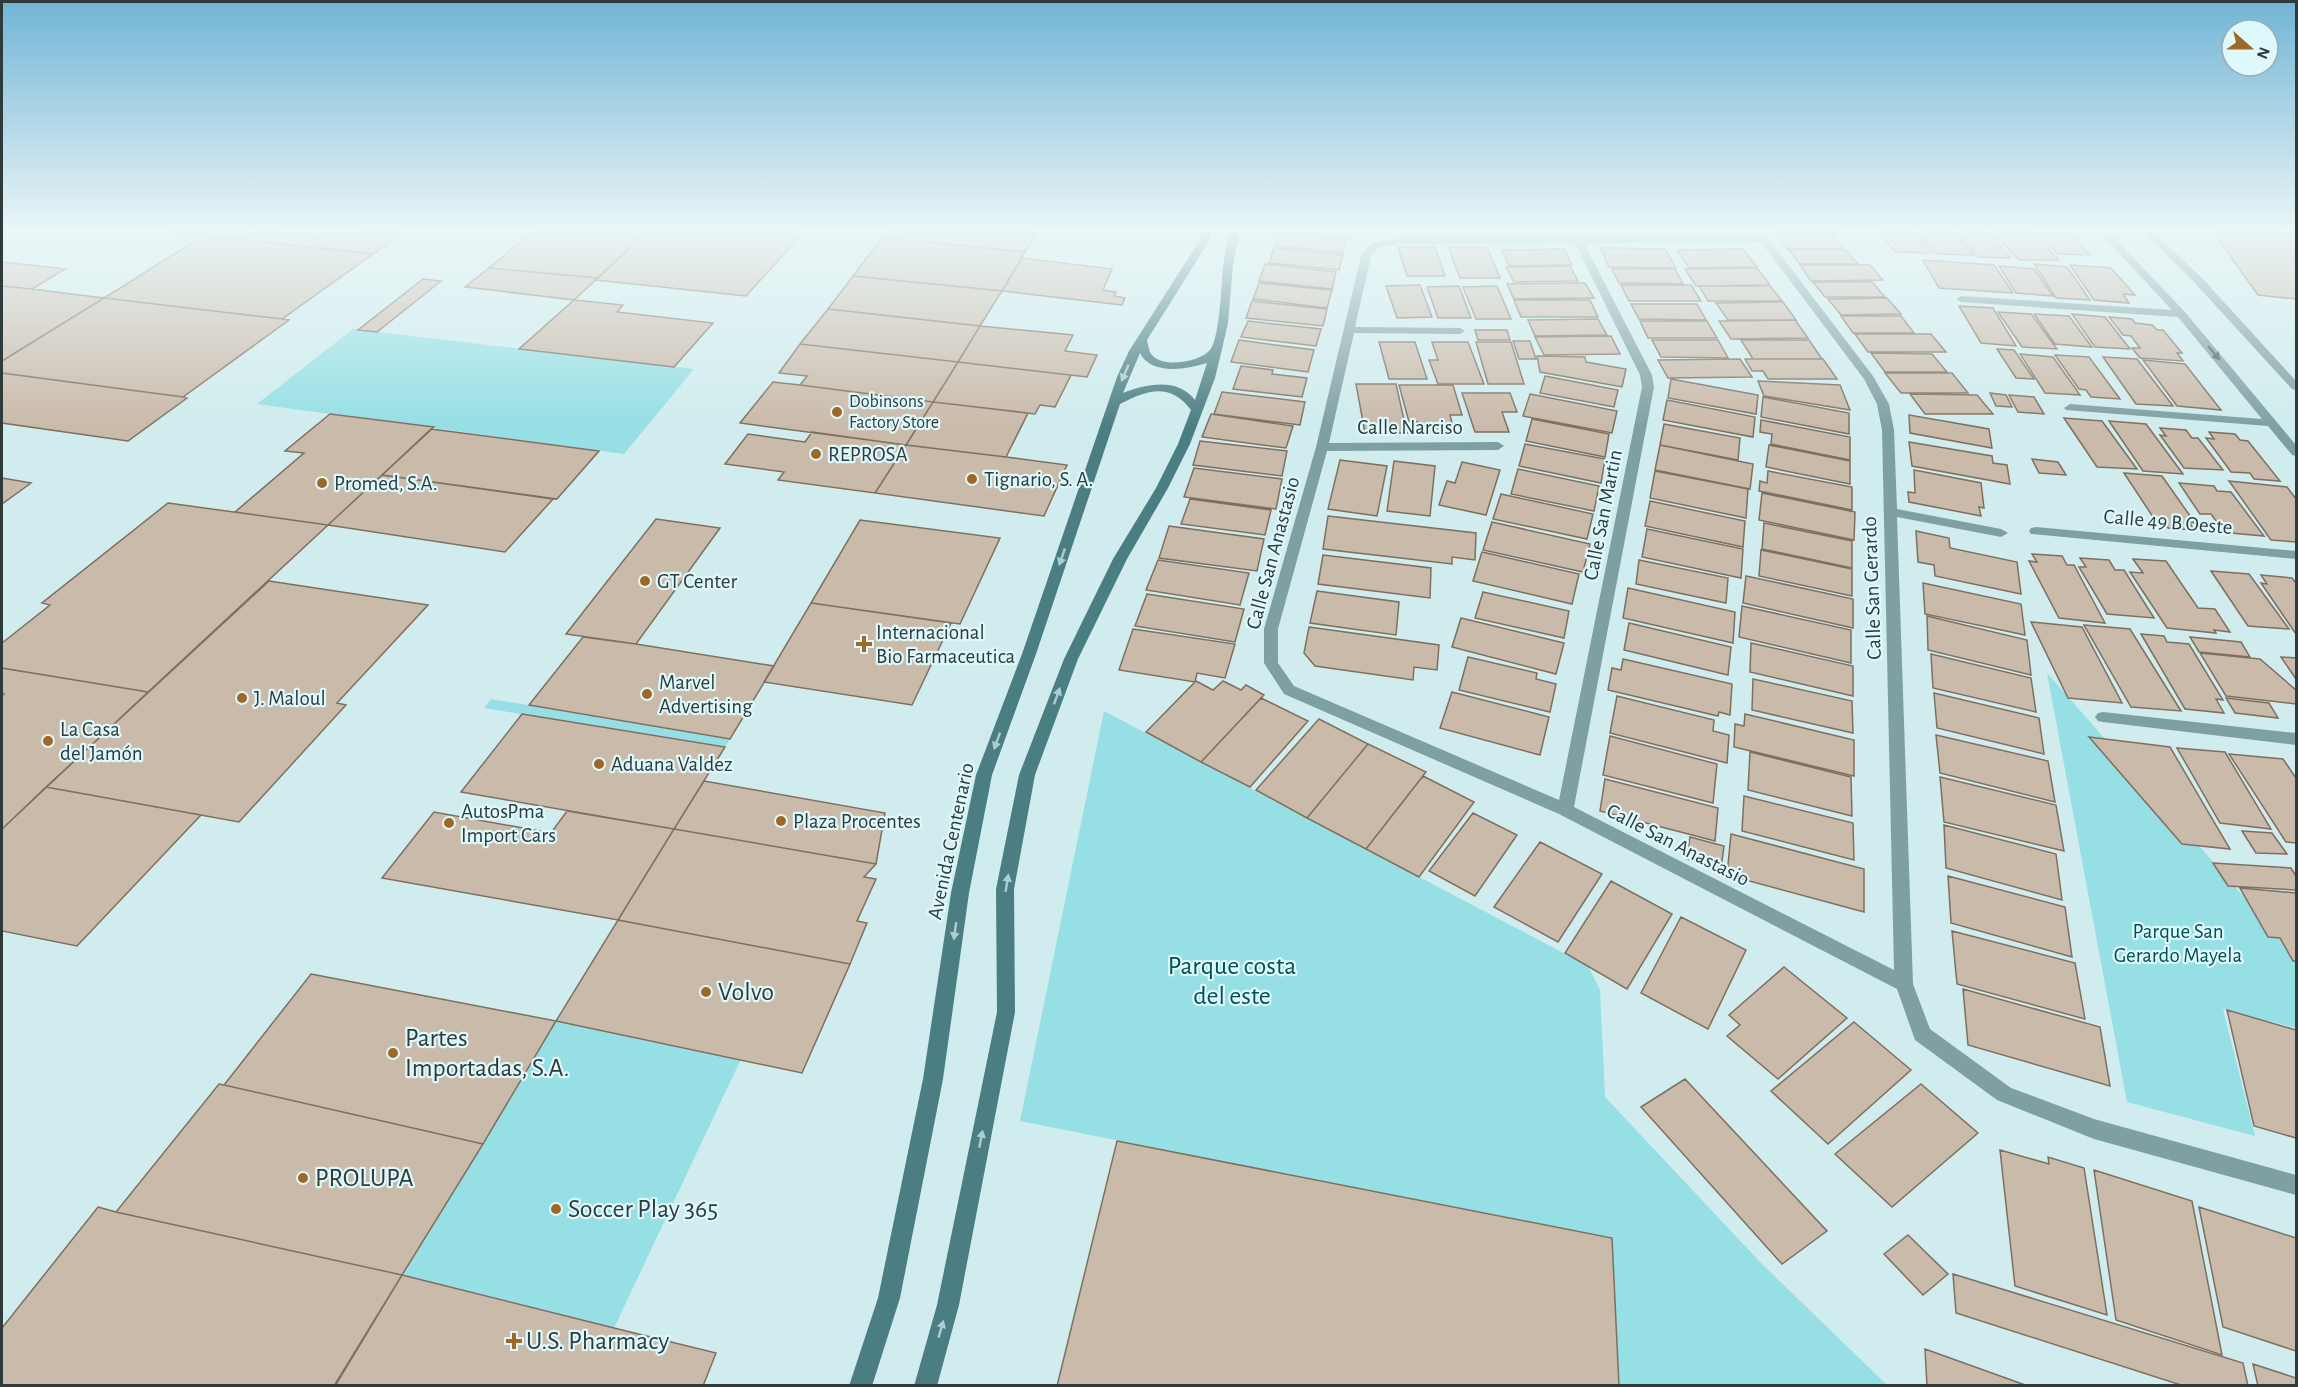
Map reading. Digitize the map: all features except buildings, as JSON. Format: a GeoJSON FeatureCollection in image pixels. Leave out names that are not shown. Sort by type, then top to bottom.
{"type":"FeatureCollection","features":[{"type":"Feature","properties":{"kind":"main road","name":"Avenida Centenario"},"geometry":{"type":"LineString","coordinates":[[860,1386],[890,1298],[933,1079],[960,893],[984,775],[1029,654],[1123,377],[1169,297]]}},
{"type":"Feature","properties":{"kind":"main road"},"geometry":{"type":"LineString","coordinates":[[925,1386],[948,1305],[1006,1012],[1005,890],[1027,775],[1071,658],[1120,559],[1162,488],[1184,444],[1209,378],[1223,323],[1225,297]]}},
{"type":"Feature","properties":{"kind":"main road"},"geometry":{"type":"LineString","coordinates":[[1142,341],[1146,355],[1155,362],[1176,366],[1203,361],[1217,349]]}},
{"type":"Feature","properties":{"kind":"main road"},"geometry":{"type":"LineString","coordinates":[[1114,402],[1137,390],[1155,387],[1185,394],[1196,409]]}},
{"type":"Feature","properties":{"kind":"street","name":"Calle San Anastasio"},"geometry":{"type":"LineString","coordinates":[[1357,297],[1322,447],[1271,629],[1270,663],[1289,690],[1565,810],[1904,984]]}},
{"type":"Feature","properties":{"kind":"street","name":"Calle San Martin"},"geometry":{"type":"LineString","coordinates":[[1565,810],[1648,387],[1646,375],[1607,297]]}},
{"type":"Feature","properties":{"kind":"street","name":"Calle San Gerardo"},"geometry":{"type":"LineString","coordinates":[[1808,297],[1869,378],[1883,404],[1888,430],[1904,984],[1922,1034],[2004,1094],[2094,1129],[2296,1185]]}},
{"type":"Feature","properties":{"kind":"street"},"geometry":{"type":"LineString","coordinates":[[2165,297],[2296,453]]}},
{"type":"Feature","properties":{"kind":"street"},"geometry":{"type":"LineString","coordinates":[[2213,297],[2296,387]]}},
{"type":"Feature","properties":{"kind":"street"},"geometry":{"type":"LineString","coordinates":[[1961,299],[2181,314]]}},
{"type":"Feature","properties":{"kind":"street"},"geometry":{"type":"LineString","coordinates":[[1350,330],[1460,331]]}},
{"type":"Feature","properties":{"kind":"street"},"geometry":{"type":"LineString","coordinates":[[2070,408],[2272,423]]}},
{"type":"Feature","properties":{"kind":"street","name":"Calle Narciso"},"geometry":{"type":"LineString","coordinates":[[1322,447],[1498,446]]}},
{"type":"Feature","properties":{"kind":"street"},"geometry":{"type":"LineString","coordinates":[[1890,512],[2001,533]]}},
{"type":"Feature","properties":{"kind":"street","name":"Calle 49 B Oeste"},"geometry":{"type":"LineString","coordinates":[[2036,531],[2296,555]]}},
{"type":"Feature","properties":{"kind":"street"},"geometry":{"type":"LineString","coordinates":[[2103,717],[2296,740]]}},
{"type":"Feature","properties":{"kind":"green space"},"geometry":{"type":"Polygon","coordinates":[[[353,329],[694,369],[624,454],[257,404],[353,329]]]}},
{"type":"Feature","properties":{"kind":"green space","name":"Parque San Gerardo Mayela"},"geometry":{"type":"Polygon","coordinates":[[[2047,673],[2296,956],[2296,1028],[2223,1009],[2255,1136],[2127,1102],[2047,673]]]}},
{"type":"Feature","properties":{"kind":"green space"},"geometry":{"type":"Polygon","coordinates":[[[491,699],[730,739],[725,747],[484,708],[491,699]]]}},
{"type":"Feature","properties":{"kind":"green space","name":"Parque costa del este"},"geometry":{"type":"Polygon","coordinates":[[[1104,711],[1588,966],[1600,990],[1605,1097],[1761,1263],[1887,1385],[1619,1385],[1611,1238],[1020,1121],[1104,711]]]}},
{"type":"Feature","properties":{"kind":"green space","name":"Soccer Play 365"},"geometry":{"type":"Polygon","coordinates":[[[556,1021],[741,1059],[614,1328],[402,1275],[556,1021]]]}},
{"type":"Feature","properties":{"kind":"place","name":"Dobinsons Factory Store"},"geometry":{"type":"Point","coordinates":[837,412]}},
{"type":"Feature","properties":{"kind":"place","name":"REPROSA"},"geometry":{"type":"Point","coordinates":[816,454]}},
{"type":"Feature","properties":{"kind":"place","name":"Tignario, S. A."},"geometry":{"type":"Point","coordinates":[972,479]}},
{"type":"Feature","properties":{"kind":"place","name":"Promed, S.A."},"geometry":{"type":"Point","coordinates":[322,483]}},
{"type":"Feature","properties":{"kind":"place","name":"GT Center"},"geometry":{"type":"Point","coordinates":[645,581]}},
{"type":"Feature","properties":{"kind":"place","name":"Internacional Bio Farmaceutica"},"geometry":{"type":"Point","coordinates":[864,644]}},
{"type":"Feature","properties":{"kind":"place","name":"Marvel Advertising"},"geometry":{"type":"Point","coordinates":[647,694]}},
{"type":"Feature","properties":{"kind":"place","name":"J. Maloul"},"geometry":{"type":"Point","coordinates":[242,698]}},
{"type":"Feature","properties":{"kind":"place","name":"La Casa del Jamón"},"geometry":{"type":"Point","coordinates":[48,741]}},
{"type":"Feature","properties":{"kind":"place","name":"Aduana Valdez"},"geometry":{"type":"Point","coordinates":[599,764]}},
{"type":"Feature","properties":{"kind":"place","name":"Plaza Procentes"},"geometry":{"type":"Point","coordinates":[781,821]}},
{"type":"Feature","properties":{"kind":"place","name":"AutosPma Import Cars"},"geometry":{"type":"Point","coordinates":[449,823]}},
{"type":"Feature","properties":{"kind":"place","name":"Volvo"},"geometry":{"type":"Point","coordinates":[706,992]}},
{"type":"Feature","properties":{"kind":"place","name":"Partes Importadas, S.A."},"geometry":{"type":"Point","coordinates":[393,1053]}},
{"type":"Feature","properties":{"kind":"place","name":"PROLUPA"},"geometry":{"type":"Point","coordinates":[303,1178]}},
{"type":"Feature","properties":{"kind":"place","name":"Soccer Play 365"},"geometry":{"type":"Point","coordinates":[556,1209]}},
{"type":"Feature","properties":{"kind":"place","name":"U.S. Pharmacy"},"geometry":{"type":"Point","coordinates":[514,1341]}}]}
